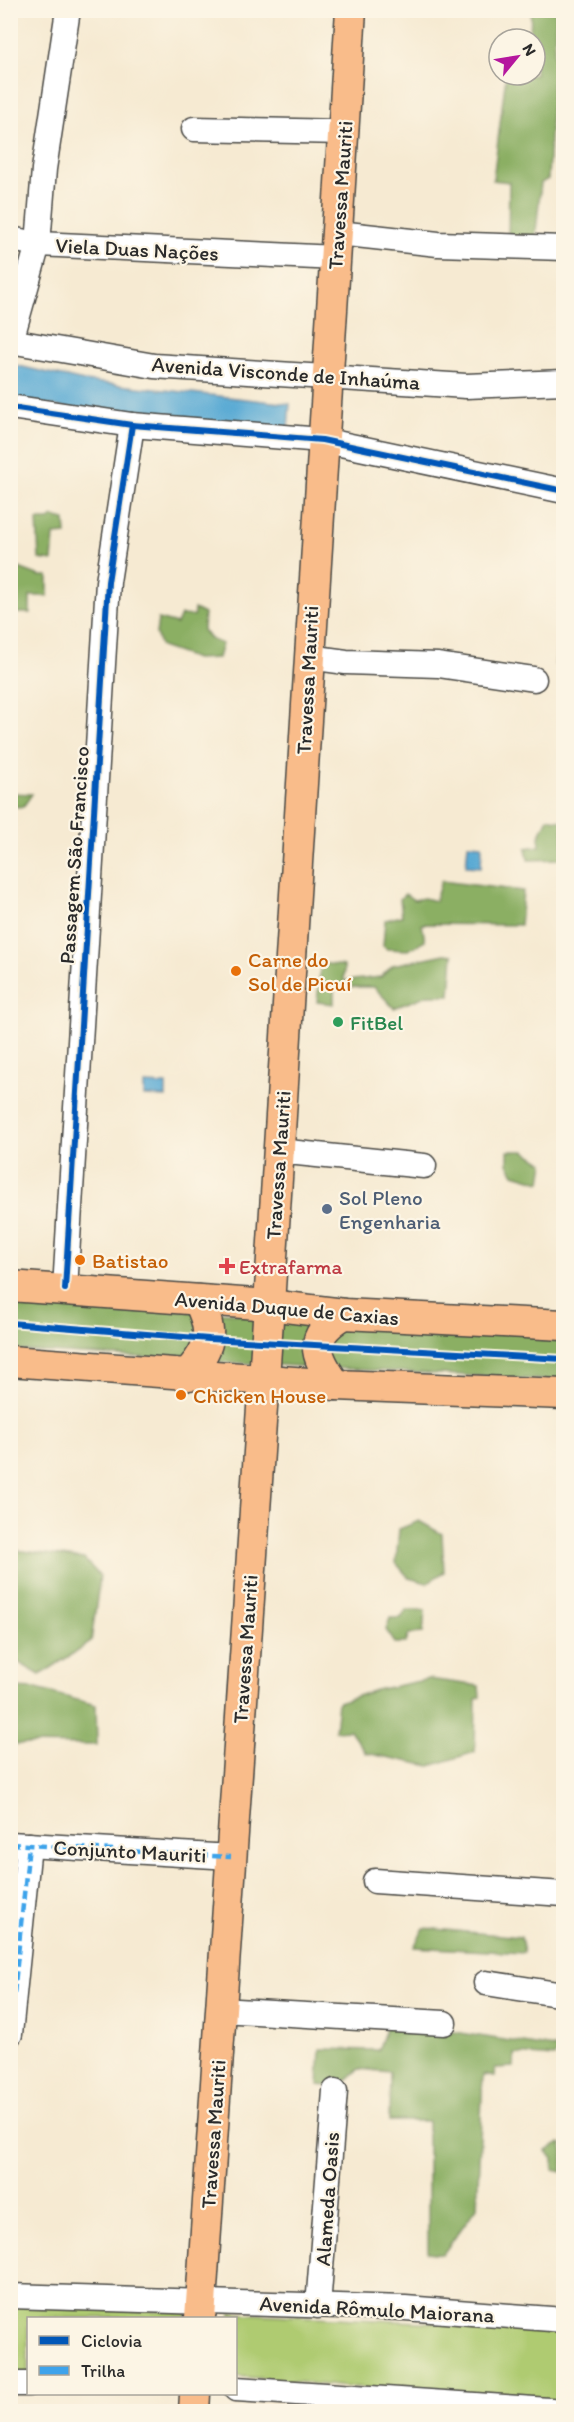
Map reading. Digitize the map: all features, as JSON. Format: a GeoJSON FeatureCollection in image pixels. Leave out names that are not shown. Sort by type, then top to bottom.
{"type":"FeatureCollection","features":[{"type":"Feature","properties":{"kind":"main road","name":"Travessa Mauriti"},"geometry":{"type":"LineString","coordinates":[[201,2309],[269,1305],[351,10]]}},
{"type":"Feature","properties":{"kind":"main road","name":"Avenida Duque de Caxias"},"geometry":{"type":"LineString","coordinates":[[10,1286],[269,1305],[344,1314],[564,1325]]}},
{"type":"Feature","properties":{"kind":"main road"},"geometry":{"type":"LineString","coordinates":[[185,1376],[201,1360],[209,1339],[207,1318],[198,1300]]}},
{"type":"Feature","properties":{"kind":"main road"},"geometry":{"type":"LineString","coordinates":[[336,1385],[320,1364],[316,1344],[327,1324],[344,1314]]}},
{"type":"Feature","properties":{"kind":"main road"},"geometry":{"type":"LineString","coordinates":[[10,1361],[185,1376],[263,1378],[336,1385],[564,1394]]}},
{"type":"Feature","properties":{"kind":"main road"},"geometry":{"type":"LineString","coordinates":[[194,2412],[195,2395]]}},
{"type":"Feature","properties":{"kind":"street"},"geometry":{"type":"LineString","coordinates":[[10,239],[38,244],[44,169],[68,10]]}},
{"type":"Feature","properties":{"kind":"street"},"geometry":{"type":"LineString","coordinates":[[194,129],[344,132]]}},
{"type":"Feature","properties":{"kind":"street","name":"Viela Duas Nações"},"geometry":{"type":"LineString","coordinates":[[11,341],[38,244],[337,245]]}},
{"type":"Feature","properties":{"kind":"street"},"geometry":{"type":"LineString","coordinates":[[337,245],[438,244],[564,248]]}},
{"type":"Feature","properties":{"kind":"street","name":"Avenida Visconde de Inhaúma"},"geometry":{"type":"LineString","coordinates":[[11,341],[154,366],[324,411]]}},
{"type":"Feature","properties":{"kind":"street","name":"Avenida Visconde de Inhaúma"},"geometry":{"type":"LineString","coordinates":[[10,407],[132,425],[324,411],[466,386],[564,382]]}},
{"type":"Feature","properties":{"kind":"street"},"geometry":{"type":"LineString","coordinates":[[324,411],[564,491]]}},
{"type":"Feature","properties":{"kind":"street","name":"Passagem São Francisco"},"geometry":{"type":"LineString","coordinates":[[65,1289],[108,582],[132,425]]}},
{"type":"Feature","properties":{"kind":"street"},"geometry":{"type":"LineString","coordinates":[[309,657],[346,662],[438,665],[534,679]]}},
{"type":"Feature","properties":{"kind":"street"},"geometry":{"type":"LineString","coordinates":[[278,1151],[424,1166]]}},
{"type":"Feature","properties":{"kind":"street","name":"Conjunto Mauriti"},"geometry":{"type":"LineString","coordinates":[[10,2034],[20,1844],[231,1857]]}},
{"type":"Feature","properties":{"kind":"street"},"geometry":{"type":"LineString","coordinates":[[375,1881],[564,1894]]}},
{"type":"Feature","properties":{"kind":"street"},"geometry":{"type":"LineString","coordinates":[[486,1983],[564,1995]]}},
{"type":"Feature","properties":{"kind":"street"},"geometry":{"type":"LineString","coordinates":[[221,2010],[444,2023]]}},
{"type":"Feature","properties":{"kind":"street","name":"Alameda Oasis"},"geometry":{"type":"LineString","coordinates":[[318,2306],[335,2091]]}},
{"type":"Feature","properties":{"kind":"street","name":"Avenida Rômulo Maiorana"},"geometry":{"type":"LineString","coordinates":[[10,2296],[201,2309],[318,2306],[405,2308],[564,2320]]}},
{"type":"Feature","properties":{"kind":"street"},"geometry":{"type":"LineString","coordinates":[[10,2384],[27,2384]]}},
{"type":"Feature","properties":{"kind":"street"},"geometry":{"type":"LineString","coordinates":[[237,2389],[564,2411]]}},
{"type":"Feature","properties":{"kind":"green space"},"geometry":{"type":"Polygon","coordinates":[[[531,11],[555,11],[548,179],[541,183],[535,241],[508,238],[509,182],[493,180],[505,87],[547,87],[547,27],[530,27],[531,11]]]}},
{"type":"Feature","properties":{"kind":"green space"},"geometry":{"type":"Polygon","coordinates":[[[53,517],[65,520],[66,534],[54,535],[52,561],[39,559],[37,520],[49,520],[53,517]]]}},
{"type":"Feature","properties":{"kind":"green space"},"geometry":{"type":"Polygon","coordinates":[[[11,565],[40,576],[48,576],[48,596],[30,596],[30,613],[11,613],[11,565]]]}},
{"type":"Feature","properties":{"kind":"green space"},"geometry":{"type":"Polygon","coordinates":[[[194,609],[204,614],[203,630],[210,639],[222,644],[218,658],[196,659],[161,647],[156,634],[158,619],[177,624],[181,615],[194,616],[194,609]]]}},
{"type":"Feature","properties":{"kind":"green space"},"geometry":{"type":"Polygon","coordinates":[[[558,632],[563,633],[563,667],[555,665],[558,632]]]}},
{"type":"Feature","properties":{"kind":"green space"},"geometry":{"type":"Polygon","coordinates":[[[11,793],[32,794],[23,807],[11,806],[11,793]]]}},
{"type":"Feature","properties":{"kind":"green space"},"geometry":{"type":"Polygon","coordinates":[[[548,818],[563,821],[563,859],[528,860],[526,848],[540,846],[539,837],[548,818]]]}},
{"type":"Feature","properties":{"kind":"green space"},"geometry":{"type":"Polygon","coordinates":[[[441,881],[523,891],[520,925],[422,924],[425,941],[408,950],[387,949],[383,946],[385,920],[402,916],[400,899],[405,894],[414,900],[424,898],[435,901],[441,881]]]}},
{"type":"Feature","properties":{"kind":"green space"},"geometry":{"type":"Polygon","coordinates":[[[445,954],[453,955],[450,995],[428,995],[394,1008],[374,987],[334,987],[334,1004],[317,1002],[321,963],[344,966],[344,981],[381,977],[393,965],[445,954]]]}},
{"type":"Feature","properties":{"kind":"green space"},"geometry":{"type":"Polygon","coordinates":[[[508,1151],[525,1151],[544,1163],[541,1182],[514,1174],[508,1163],[508,1151]]]}},
{"type":"Feature","properties":{"kind":"green space"},"geometry":{"type":"Polygon","coordinates":[[[10,1299],[563,1334],[563,1381],[11,1350],[10,1299]]]}},
{"type":"Feature","properties":{"kind":"green space"},"geometry":{"type":"Polygon","coordinates":[[[419,1521],[442,1534],[444,1572],[427,1583],[409,1578],[396,1563],[399,1529],[419,1521]]]}},
{"type":"Feature","properties":{"kind":"green space"},"geometry":{"type":"Polygon","coordinates":[[[11,1522],[17,1523],[16,1550],[84,1559],[100,1576],[91,1642],[40,1675],[11,1658],[11,1522]]]}},
{"type":"Feature","properties":{"kind":"green space"},"geometry":{"type":"Polygon","coordinates":[[[406,1610],[425,1610],[423,1633],[409,1634],[406,1643],[395,1643],[386,1630],[390,1618],[401,1618],[406,1610]]]}},
{"type":"Feature","properties":{"kind":"green space"},"geometry":{"type":"Polygon","coordinates":[[[429,1679],[479,1686],[480,1697],[476,1699],[475,1752],[430,1766],[366,1753],[350,1730],[335,1731],[338,1702],[376,1690],[429,1679]]]}},
{"type":"Feature","properties":{"kind":"green space"},"geometry":{"type":"Polygon","coordinates":[[[11,1688],[37,1689],[96,1705],[97,1745],[15,1744],[11,1740],[11,1688]]]}},
{"type":"Feature","properties":{"kind":"green space"},"geometry":{"type":"Polygon","coordinates":[[[424,1928],[521,1937],[524,1953],[414,1947],[424,1928]]]}},
{"type":"Feature","properties":{"kind":"green space"},"geometry":{"type":"Polygon","coordinates":[[[387,2026],[455,2032],[560,2049],[554,2057],[515,2054],[514,2067],[495,2068],[494,2077],[483,2075],[477,2207],[443,2254],[428,2252],[428,2121],[389,2121],[390,2072],[359,2069],[339,2087],[318,2085],[320,2049],[378,2050],[387,2026]]]}},
{"type":"Feature","properties":{"kind":"green space"},"geometry":{"type":"Polygon","coordinates":[[[559,2144],[563,2145],[563,2172],[553,2170],[553,2159],[547,2151],[559,2144]]]}},
{"type":"Feature","properties":{"kind":"green space"},"geometry":{"type":"Polygon","coordinates":[[[11,2305],[187,2312],[186,2317],[27,2317],[27,2374],[11,2373],[11,2305]]]}},
{"type":"Feature","properties":{"kind":"green space"},"geometry":{"type":"Polygon","coordinates":[[[231,2313],[563,2329],[563,2404],[426,2395],[237,2376],[237,2317],[231,2317],[231,2313]]]}},
{"type":"Feature","properties":{"kind":"water"},"geometry":{"type":"Polygon","coordinates":[[[10,364],[84,381],[290,404],[288,429],[86,411],[11,399],[10,364]]]}},
{"type":"Feature","properties":{"kind":"water"},"geometry":{"type":"Polygon","coordinates":[[[468,844],[482,845],[481,867],[466,866],[468,844]]]}},
{"type":"Feature","properties":{"kind":"water"},"geometry":{"type":"Polygon","coordinates":[[[144,1084],[166,1085],[166,1097],[144,1096],[144,1084]]]}},
{"type":"Feature","properties":{"kind":"marked path"},"geometry":{"type":"LineString","coordinates":[[10,1844],[231,1857]]}},
{"type":"Feature","properties":{"kind":"marked path"},"geometry":{"type":"LineString","coordinates":[[10,2034],[29,1845]]}},
{"type":"Feature","properties":{"kind":"cycle path"},"geometry":{"type":"LineString","coordinates":[[10,407],[132,425],[322,440],[564,491]]}},
{"type":"Feature","properties":{"kind":"cycle path"},"geometry":{"type":"LineString","coordinates":[[65,1289],[108,582],[132,425]]}},
{"type":"Feature","properties":{"kind":"cycle path"},"geometry":{"type":"LineString","coordinates":[[10,1323],[209,1339],[564,1359]]}},
{"type":"Feature","properties":{"kind":"place","name":"Carne do Sol de Picuí"},"geometry":{"type":"Point","coordinates":[236,971]}},
{"type":"Feature","properties":{"kind":"place","name":"FitBel"},"geometry":{"type":"Point","coordinates":[338,1022]}},
{"type":"Feature","properties":{"kind":"place","name":"Sol Pleno Engenharia"},"geometry":{"type":"Point","coordinates":[327,1209]}},
{"type":"Feature","properties":{"kind":"place","name":"Batistao"},"geometry":{"type":"Point","coordinates":[80,1260]}},
{"type":"Feature","properties":{"kind":"place","name":"Extrafarma"},"geometry":{"type":"Point","coordinates":[227,1266]}},
{"type":"Feature","properties":{"kind":"place","name":"Chicken House"},"geometry":{"type":"Point","coordinates":[181,1395]}}]}
